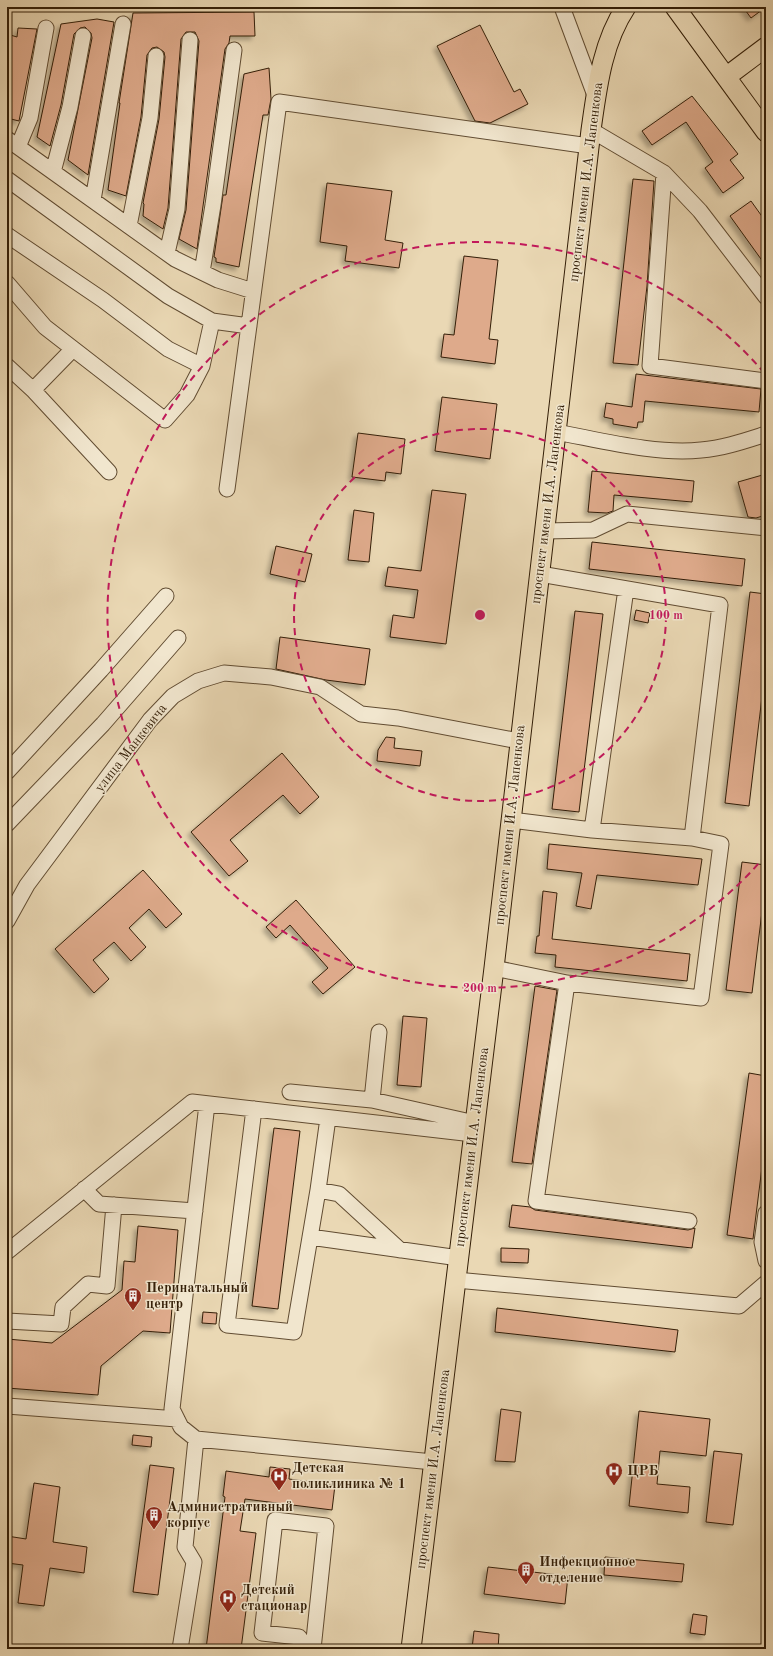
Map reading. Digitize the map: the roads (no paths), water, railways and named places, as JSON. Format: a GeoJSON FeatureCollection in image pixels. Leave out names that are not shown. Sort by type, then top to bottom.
{"type":"FeatureCollection","features":[{"type":"Feature","properties":{"kind":"main road","name":"проспект имени И.А. Лапенкова"},"geometry":{"type":"LineString","coordinates":[[411,1649],[494,968],[519,741],[540,574],[590,138],[603,59],[626,7]]}},
{"type":"Feature","properties":{"kind":"main road"},"geometry":{"type":"LineString","coordinates":[[675,7],[766,132]]}},
{"type":"Feature","properties":{"kind":"main road"},"geometry":{"type":"LineString","coordinates":[[726,77],[766,47]]}},
{"type":"Feature","properties":{"kind":"street"},"geometry":{"type":"LineString","coordinates":[[562,7],[596,98]]}},
{"type":"Feature","properties":{"kind":"street"},"geometry":{"type":"LineString","coordinates":[[93,200],[123,24]]}},
{"type":"Feature","properties":{"kind":"street"},"geometry":{"type":"LineString","coordinates":[[46,28],[30,118],[12,143],[167,253],[218,280],[253,291]]}},
{"type":"Feature","properties":{"kind":"street"},"geometry":{"type":"LineString","coordinates":[[53,172],[70,107],[82,36]]}},
{"type":"Feature","properties":{"kind":"street"},"geometry":{"type":"LineString","coordinates":[[167,253],[177,209],[190,40]]}},
{"type":"Feature","properties":{"kind":"street"},"geometry":{"type":"LineString","coordinates":[[202,272],[213,205],[234,50]]}},
{"type":"Feature","properties":{"kind":"street"},"geometry":{"type":"LineString","coordinates":[[129,226],[150,118],[156,56]]}},
{"type":"Feature","properties":{"kind":"street"},"geometry":{"type":"LineString","coordinates":[[226,488],[279,102],[590,138],[664,173],[700,211],[766,297]]}},
{"type":"Feature","properties":{"kind":"street"},"geometry":{"type":"LineString","coordinates":[[664,173],[650,366],[766,381]]}},
{"type":"Feature","properties":{"kind":"street"},"geometry":{"type":"LineString","coordinates":[[7,179],[168,296],[212,321],[248,326]]}},
{"type":"Feature","properties":{"kind":"street"},"geometry":{"type":"LineString","coordinates":[[7,236],[103,300],[168,349],[202,366]]}},
{"type":"Feature","properties":{"kind":"street"},"geometry":{"type":"LineString","coordinates":[[7,283],[45,327],[166,420],[187,395],[202,366],[212,321]]}},
{"type":"Feature","properties":{"kind":"street"},"geometry":{"type":"LineString","coordinates":[[33,390],[73,349]]}},
{"type":"Feature","properties":{"kind":"street"},"geometry":{"type":"LineString","coordinates":[[7,366],[33,390],[109,472]]}},
{"type":"Feature","properties":{"kind":"street"},"geometry":{"type":"LineString","coordinates":[[556,432],[656,449],[699,450],[728,446],[766,434]]}},
{"type":"Feature","properties":{"kind":"street"},"geometry":{"type":"LineString","coordinates":[[545,531],[593,530],[627,514],[766,528]]}},
{"type":"Feature","properties":{"kind":"street"},"geometry":{"type":"LineString","coordinates":[[540,574],[720,605],[692,838]]}},
{"type":"Feature","properties":{"kind":"street"},"geometry":{"type":"LineString","coordinates":[[592,830],[626,588]]}},
{"type":"Feature","properties":{"kind":"street"},"geometry":{"type":"LineString","coordinates":[[7,772],[101,670],[166,596]]}},
{"type":"Feature","properties":{"kind":"street"},"geometry":{"type":"LineString","coordinates":[[7,824],[103,724],[178,638]]}},
{"type":"Feature","properties":{"kind":"street","name":"улица Манкевича"},"geometry":{"type":"LineString","coordinates":[[7,921],[26,885],[150,720],[174,696],[198,681],[224,673],[271,677],[320,688],[361,714],[398,718],[519,741]]}},
{"type":"Feature","properties":{"kind":"street"},"geometry":{"type":"LineString","coordinates":[[494,968],[566,982],[701,998],[721,844],[692,838],[592,830],[511,820]]}},
{"type":"Feature","properties":{"kind":"street"},"geometry":{"type":"LineString","coordinates":[[566,982],[536,1201],[689,1221]]}},
{"type":"Feature","properties":{"kind":"street"},"geometry":{"type":"LineString","coordinates":[[372,1100],[379,1032]]}},
{"type":"Feature","properties":{"kind":"street"},"geometry":{"type":"LineString","coordinates":[[290,1092],[372,1100],[474,1129]]}},
{"type":"Feature","properties":{"kind":"street"},"geometry":{"type":"LineString","coordinates":[[7,1252],[192,1102],[328,1118],[474,1129]]}},
{"type":"Feature","properties":{"kind":"street"},"geometry":{"type":"LineString","coordinates":[[207,1104],[172,1409],[182,1427],[196,1439],[433,1462]]}},
{"type":"Feature","properties":{"kind":"street"},"geometry":{"type":"LineString","coordinates":[[254,1109],[227,1325],[294,1332],[318,1190],[328,1118]]}},
{"type":"Feature","properties":{"kind":"street"},"geometry":{"type":"LineString","coordinates":[[84,1189],[99,1204],[195,1211]]}},
{"type":"Feature","properties":{"kind":"street"},"geometry":{"type":"LineString","coordinates":[[318,1190],[339,1194],[400,1250]]}},
{"type":"Feature","properties":{"kind":"street"},"geometry":{"type":"LineString","coordinates":[[7,1321],[61,1324],[63,1307],[88,1284],[107,1286],[114,1205]]}},
{"type":"Feature","properties":{"kind":"street"},"geometry":{"type":"LineString","coordinates":[[766,1213],[762,1242],[766,1261]]}},
{"type":"Feature","properties":{"kind":"street"},"geometry":{"type":"LineString","coordinates":[[310,1237],[459,1258]]}},
{"type":"Feature","properties":{"kind":"street"},"geometry":{"type":"LineString","coordinates":[[456,1280],[739,1306],[766,1283]]}},
{"type":"Feature","properties":{"kind":"street"},"geometry":{"type":"LineString","coordinates":[[7,1406],[177,1419]]}},
{"type":"Feature","properties":{"kind":"street"},"geometry":{"type":"LineString","coordinates":[[180,1649],[194,1562],[184,1547],[196,1439]]}},
{"type":"Feature","properties":{"kind":"street"},"geometry":{"type":"LineString","coordinates":[[306,1649],[299,1637],[262,1633],[275,1520],[326,1526],[312,1649]]}},
{"type":"Feature","properties":{"kind":"place","name":"Перинатальный центр"},"geometry":{"type":"Point","coordinates":[133,1311]}},
{"type":"Feature","properties":{"kind":"place","name":"ЦРБ"},"geometry":{"type":"Point","coordinates":[614,1486]}},
{"type":"Feature","properties":{"kind":"place","name":"Детская поликлиника № 1"},"geometry":{"type":"Point","coordinates":[279,1491]}},
{"type":"Feature","properties":{"kind":"place","name":"Административный корпус"},"geometry":{"type":"Point","coordinates":[154,1530]}},
{"type":"Feature","properties":{"kind":"place","name":"Инфекционное отделение"},"geometry":{"type":"Point","coordinates":[526,1585]}},
{"type":"Feature","properties":{"kind":"place","name":"Детский стационар"},"geometry":{"type":"Point","coordinates":[228,1613]}}]}
